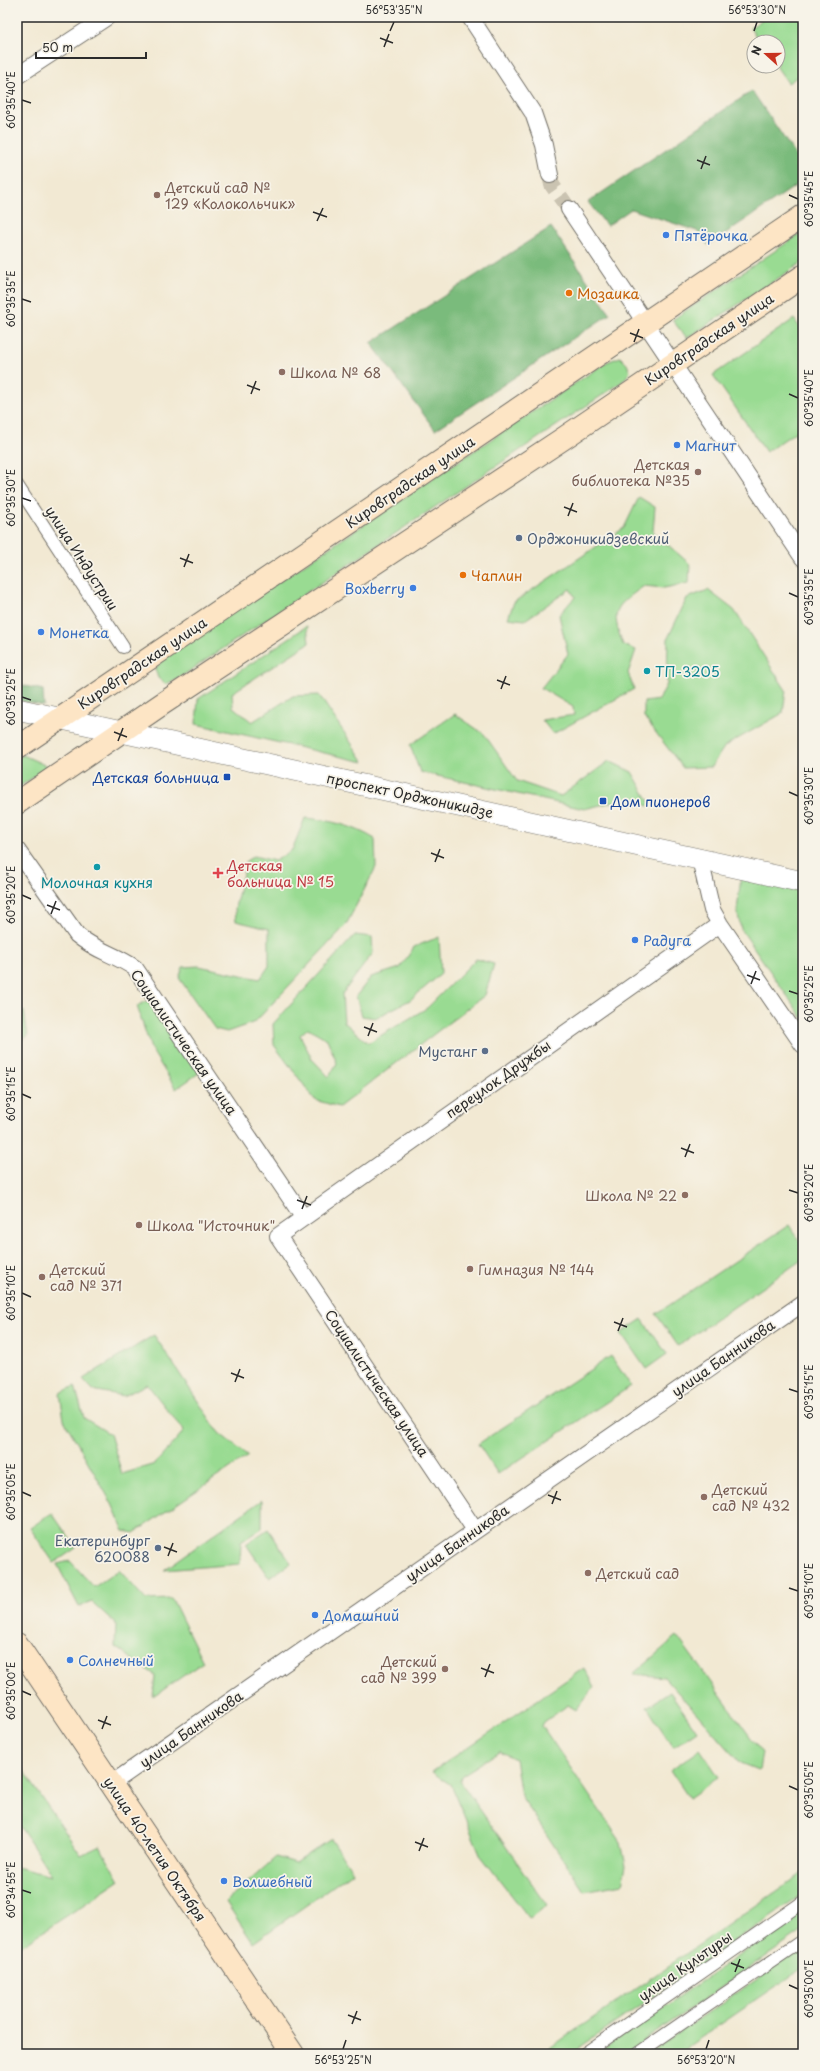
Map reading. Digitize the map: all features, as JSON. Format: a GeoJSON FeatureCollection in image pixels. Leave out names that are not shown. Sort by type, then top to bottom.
{"type":"FeatureCollection","features":[{"type":"Feature","properties":{"kind":"main road","name":"Кировградская улица"},"geometry":{"type":"LineString","coordinates":[[17,748],[803,216]]}},
{"type":"Feature","properties":{"kind":"main road","name":"Кировградская улица"},"geometry":{"type":"LineString","coordinates":[[17,803],[121,732],[673,365],[803,276]]}},
{"type":"Feature","properties":{"kind":"main road","name":"улица 40-летия Октября"},"geometry":{"type":"LineString","coordinates":[[17,1644],[293,2054]]}},
{"type":"Feature","properties":{"kind":"street"},"geometry":{"type":"LineString","coordinates":[[17,76],[106,17]]}},
{"type":"Feature","properties":{"kind":"street"},"geometry":{"type":"LineString","coordinates":[[470,17],[533,113],[544,145],[550,175]]}},
{"type":"Feature","properties":{"kind":"street"},"geometry":{"type":"LineString","coordinates":[[569,209],[803,558]]}},
{"type":"Feature","properties":{"kind":"street","name":"улица Индустрии"},"geometry":{"type":"LineString","coordinates":[[17,485],[122,647]]}},
{"type":"Feature","properties":{"kind":"street","name":"проспект Орджоникидзе"},"geometry":{"type":"LineString","coordinates":[[17,709],[803,882]]}},
{"type":"Feature","properties":{"kind":"street","name":"Социалистическая улица"},"geometry":{"type":"LineString","coordinates":[[17,850],[77,935],[90,946],[121,958],[135,968],[303,1217]]}},
{"type":"Feature","properties":{"kind":"street"},"geometry":{"type":"LineString","coordinates":[[700,859],[712,910],[803,1045]]}},
{"type":"Feature","properties":{"kind":"street","name":"переулок Дружбы"},"geometry":{"type":"LineString","coordinates":[[278,1236],[720,924]]}},
{"type":"Feature","properties":{"kind":"street","name":"Социалистическая улица"},"geometry":{"type":"LineString","coordinates":[[278,1236],[475,1530]]}},
{"type":"Feature","properties":{"kind":"street","name":"улица Банникова"},"geometry":{"type":"LineString","coordinates":[[111,1784],[803,1303]]}},
{"type":"Feature","properties":{"kind":"street","name":"улица Культуры"},"geometry":{"type":"LineString","coordinates":[[584,2054],[803,1902]]}},
{"type":"Feature","properties":{"kind":"street"},"geometry":{"type":"LineString","coordinates":[[637,2054],[803,1940]]}},
{"type":"Feature","properties":{"kind":"green space"},"geometry":{"type":"Polygon","coordinates":[[[766,17],[803,17],[803,73],[788,83],[782,74],[786,74],[786,34],[754,34],[750,28],[766,17]]]}},
{"type":"Feature","properties":{"kind":"green space"},"geometry":{"type":"Polygon","coordinates":[[[752,91],[803,166],[803,181],[708,245],[697,231],[631,209],[607,226],[588,202],[752,91]]]}},
{"type":"Feature","properties":{"kind":"green space"},"geometry":{"type":"Polygon","coordinates":[[[551,227],[610,314],[435,430],[371,343],[551,227]]]}},
{"type":"Feature","properties":{"kind":"green space"},"geometry":{"type":"Polygon","coordinates":[[[803,232],[803,262],[687,338],[672,320],[803,232]]]}},
{"type":"Feature","properties":{"kind":"green space"},"geometry":{"type":"Polygon","coordinates":[[[794,319],[803,332],[803,427],[766,452],[713,375],[794,319]]]}},
{"type":"Feature","properties":{"kind":"green space"},"geometry":{"type":"Polygon","coordinates":[[[620,357],[627,364],[630,372],[622,382],[176,680],[165,684],[158,678],[155,669],[163,659],[607,362],[620,357]]]}},
{"type":"Feature","properties":{"kind":"green space"},"geometry":{"type":"Polygon","coordinates":[[[639,497],[655,507],[653,532],[690,564],[689,583],[664,588],[644,586],[621,604],[616,616],[619,633],[623,645],[636,650],[628,673],[634,689],[553,734],[542,720],[574,715],[573,707],[541,688],[568,654],[559,615],[575,597],[570,589],[525,620],[508,618],[514,602],[624,528],[639,497]]]}},
{"type":"Feature","properties":{"kind":"green space"},"geometry":{"type":"Polygon","coordinates":[[[708,590],[734,610],[786,690],[783,713],[725,746],[711,767],[683,768],[644,717],[644,702],[659,700],[667,684],[668,638],[687,598],[708,590]]]}},
{"type":"Feature","properties":{"kind":"green space"},"geometry":{"type":"Polygon","coordinates":[[[307,626],[309,643],[232,693],[233,707],[252,722],[293,696],[319,695],[364,762],[196,724],[198,699],[307,626]]]}},
{"type":"Feature","properties":{"kind":"green space"},"geometry":{"type":"Polygon","coordinates":[[[17,684],[43,690],[44,706],[17,700],[17,684]]]}},
{"type":"Feature","properties":{"kind":"green space"},"geometry":{"type":"Polygon","coordinates":[[[455,714],[484,734],[517,781],[561,796],[609,761],[632,772],[652,806],[613,802],[584,809],[420,772],[410,745],[455,714]]]}},
{"type":"Feature","properties":{"kind":"green space"},"geometry":{"type":"Polygon","coordinates":[[[23,755],[49,767],[17,788],[17,759],[23,755]]]}},
{"type":"Feature","properties":{"kind":"green space"},"geometry":{"type":"Polygon","coordinates":[[[305,818],[342,824],[367,834],[375,839],[376,867],[346,925],[255,1022],[227,1032],[215,1029],[179,978],[183,967],[199,966],[260,979],[269,966],[269,929],[236,921],[235,908],[246,861],[254,856],[275,861],[292,850],[305,818]]]}},
{"type":"Feature","properties":{"kind":"green space"},"geometry":{"type":"Polygon","coordinates":[[[741,876],[803,892],[803,1019],[741,929],[737,911],[741,876]]]}},
{"type":"Feature","properties":{"kind":"green space"},"geometry":{"type":"Polygon","coordinates":[[[355,935],[372,937],[373,953],[342,994],[344,1022],[368,1043],[427,1008],[476,959],[494,964],[485,995],[339,1107],[315,1100],[274,1045],[273,1024],[355,935]],[[308,1028],[300,1035],[312,1059],[329,1077],[337,1063],[327,1039],[308,1028]]]}},
{"type":"Feature","properties":{"kind":"green space"},"geometry":{"type":"Polygon","coordinates":[[[439,937],[441,974],[410,1000],[375,1018],[362,1016],[356,996],[371,977],[400,968],[414,947],[439,937]]]}},
{"type":"Feature","properties":{"kind":"green space"},"geometry":{"type":"Polygon","coordinates":[[[149,1000],[199,1073],[176,1089],[151,1049],[137,1006],[149,1000]]]}},
{"type":"Feature","properties":{"kind":"green space"},"geometry":{"type":"Polygon","coordinates":[[[24,1011],[28,1036],[17,1043],[17,1015],[24,1011]]]}},
{"type":"Feature","properties":{"kind":"green space"},"geometry":{"type":"Polygon","coordinates":[[[789,1225],[803,1246],[803,1259],[678,1346],[656,1314],[789,1225]]]}},
{"type":"Feature","properties":{"kind":"green space"},"geometry":{"type":"Polygon","coordinates":[[[642,1319],[667,1354],[646,1369],[621,1333],[642,1319]]]}},
{"type":"Feature","properties":{"kind":"green space"},"geometry":{"type":"Polygon","coordinates":[[[154,1335],[219,1433],[248,1456],[134,1533],[124,1531],[112,1504],[64,1420],[60,1393],[75,1386],[84,1418],[110,1434],[122,1474],[155,1464],[184,1431],[147,1384],[124,1396],[93,1390],[83,1379],[154,1335]]]}},
{"type":"Feature","properties":{"kind":"green space"},"geometry":{"type":"Polygon","coordinates":[[[611,1356],[631,1386],[498,1474],[478,1444],[611,1356]]]}},
{"type":"Feature","properties":{"kind":"green space"},"geometry":{"type":"Polygon","coordinates":[[[262,1500],[262,1528],[241,1542],[240,1564],[164,1570],[262,1500]]]}},
{"type":"Feature","properties":{"kind":"green space"},"geometry":{"type":"Polygon","coordinates":[[[52,1513],[76,1548],[54,1563],[30,1528],[52,1513]]]}},
{"type":"Feature","properties":{"kind":"green space"},"geometry":{"type":"Polygon","coordinates":[[[268,1529],[291,1563],[269,1578],[246,1544],[268,1529]]]}},
{"type":"Feature","properties":{"kind":"green space"},"geometry":{"type":"Polygon","coordinates":[[[70,1561],[94,1587],[119,1570],[146,1600],[172,1599],[203,1662],[153,1697],[155,1675],[115,1647],[116,1624],[92,1602],[79,1607],[57,1564],[70,1561]]]}},
{"type":"Feature","properties":{"kind":"green space"},"geometry":{"type":"Polygon","coordinates":[[[677,1636],[762,1753],[759,1770],[741,1763],[664,1677],[633,1674],[677,1636]]]}},
{"type":"Feature","properties":{"kind":"green space"},"geometry":{"type":"Polygon","coordinates":[[[584,1668],[594,1687],[576,1710],[568,1705],[544,1722],[542,1726],[621,1842],[626,1866],[622,1884],[584,1891],[521,1796],[515,1759],[500,1751],[461,1776],[460,1781],[547,1905],[530,1919],[481,1856],[451,1785],[432,1772],[584,1668]]]}},
{"type":"Feature","properties":{"kind":"green space"},"geometry":{"type":"Polygon","coordinates":[[[670,1692],[697,1731],[673,1747],[647,1707],[670,1692]]]}},
{"type":"Feature","properties":{"kind":"green space"},"geometry":{"type":"Polygon","coordinates":[[[700,1749],[719,1777],[689,1798],[670,1770],[700,1749]]]}},
{"type":"Feature","properties":{"kind":"green space"},"geometry":{"type":"Polygon","coordinates":[[[17,1761],[81,1855],[100,1846],[119,1881],[17,1949],[17,1867],[52,1876],[17,1822],[17,1761]]]}},
{"type":"Feature","properties":{"kind":"green space"},"geometry":{"type":"Polygon","coordinates":[[[331,1839],[353,1872],[253,1943],[226,1902],[276,1857],[296,1863],[331,1839]]]}},
{"type":"Feature","properties":{"kind":"green space"},"geometry":{"type":"Polygon","coordinates":[[[803,1873],[803,1894],[570,2054],[541,2054],[803,1873]]]}},
{"type":"Feature","properties":{"kind":"green space"},"geometry":{"type":"Polygon","coordinates":[[[803,1911],[803,1931],[625,2054],[596,2054],[803,1911]]]}},
{"type":"Feature","properties":{"kind":"green space"},"geometry":{"type":"Polygon","coordinates":[[[803,1948],[803,1968],[677,2054],[647,2054],[803,1948]]]}},
{"type":"Feature","properties":{"kind":"tunnel"},"geometry":{"type":"LineString","coordinates":[[550,175],[552,185],[569,209]]}},
{"type":"Feature","properties":{"kind":"place","name":"Детский сад № 129 «Колокольчик»"},"geometry":{"type":"Point","coordinates":[157,195]}},
{"type":"Feature","properties":{"kind":"place","name":"Пятёрочка"},"geometry":{"type":"Point","coordinates":[666,235]}},
{"type":"Feature","properties":{"kind":"place","name":"Мозаика"},"geometry":{"type":"Point","coordinates":[569,293]}},
{"type":"Feature","properties":{"kind":"place","name":"Школа № 68"},"geometry":{"type":"Point","coordinates":[282,372]}},
{"type":"Feature","properties":{"kind":"place","name":"Магнит"},"geometry":{"type":"Point","coordinates":[677,445]}},
{"type":"Feature","properties":{"kind":"place","name":"Детская библиотека №35"},"geometry":{"type":"Point","coordinates":[698,472]}},
{"type":"Feature","properties":{"kind":"place","name":"Орджоникидзевский"},"geometry":{"type":"Point","coordinates":[519,538]}},
{"type":"Feature","properties":{"kind":"place","name":"Чаплин"},"geometry":{"type":"Point","coordinates":[463,575]}},
{"type":"Feature","properties":{"kind":"place","name":"Boxberry"},"geometry":{"type":"Point","coordinates":[413,588]}},
{"type":"Feature","properties":{"kind":"place","name":"Монетка"},"geometry":{"type":"Point","coordinates":[41,632]}},
{"type":"Feature","properties":{"kind":"place","name":"ТП-3205"},"geometry":{"type":"Point","coordinates":[647,671]}},
{"type":"Feature","properties":{"kind":"place","name":"Детская больница"},"geometry":{"type":"Point","coordinates":[227,777]}},
{"type":"Feature","properties":{"kind":"place","name":"Дом пионеров"},"geometry":{"type":"Point","coordinates":[603,801]}},
{"type":"Feature","properties":{"kind":"place","name":"Молочная кухня"},"geometry":{"type":"Point","coordinates":[97,867]}},
{"type":"Feature","properties":{"kind":"place","name":"Детская больница № 15"},"geometry":{"type":"Point","coordinates":[218,873]}},
{"type":"Feature","properties":{"kind":"place","name":"Радуга"},"geometry":{"type":"Point","coordinates":[635,940]}},
{"type":"Feature","properties":{"kind":"place","name":"Мустанг"},"geometry":{"type":"Point","coordinates":[485,1051]}},
{"type":"Feature","properties":{"kind":"place","name":"Школа № 22"},"geometry":{"type":"Point","coordinates":[685,1195]}},
{"type":"Feature","properties":{"kind":"place","name":"Школа \"Источник\""},"geometry":{"type":"Point","coordinates":[139,1225]}},
{"type":"Feature","properties":{"kind":"place","name":"Гимназия № 144"},"geometry":{"type":"Point","coordinates":[470,1269]}},
{"type":"Feature","properties":{"kind":"place","name":"Детский сад № 371"},"geometry":{"type":"Point","coordinates":[42,1277]}},
{"type":"Feature","properties":{"kind":"place","name":"Детский сад № 432"},"geometry":{"type":"Point","coordinates":[704,1497]}},
{"type":"Feature","properties":{"kind":"place","name":"Екатеринбург 620088"},"geometry":{"type":"Point","coordinates":[158,1548]}},
{"type":"Feature","properties":{"kind":"place","name":"Детский сад"},"geometry":{"type":"Point","coordinates":[588,1573]}},
{"type":"Feature","properties":{"kind":"place","name":"Домашний"},"geometry":{"type":"Point","coordinates":[315,1615]}},
{"type":"Feature","properties":{"kind":"place","name":"Солнечный"},"geometry":{"type":"Point","coordinates":[70,1660]}},
{"type":"Feature","properties":{"kind":"place","name":"Детский сад № 399"},"geometry":{"type":"Point","coordinates":[445,1669]}},
{"type":"Feature","properties":{"kind":"place","name":"Волшебный"},"geometry":{"type":"Point","coordinates":[224,1881]}}]}
